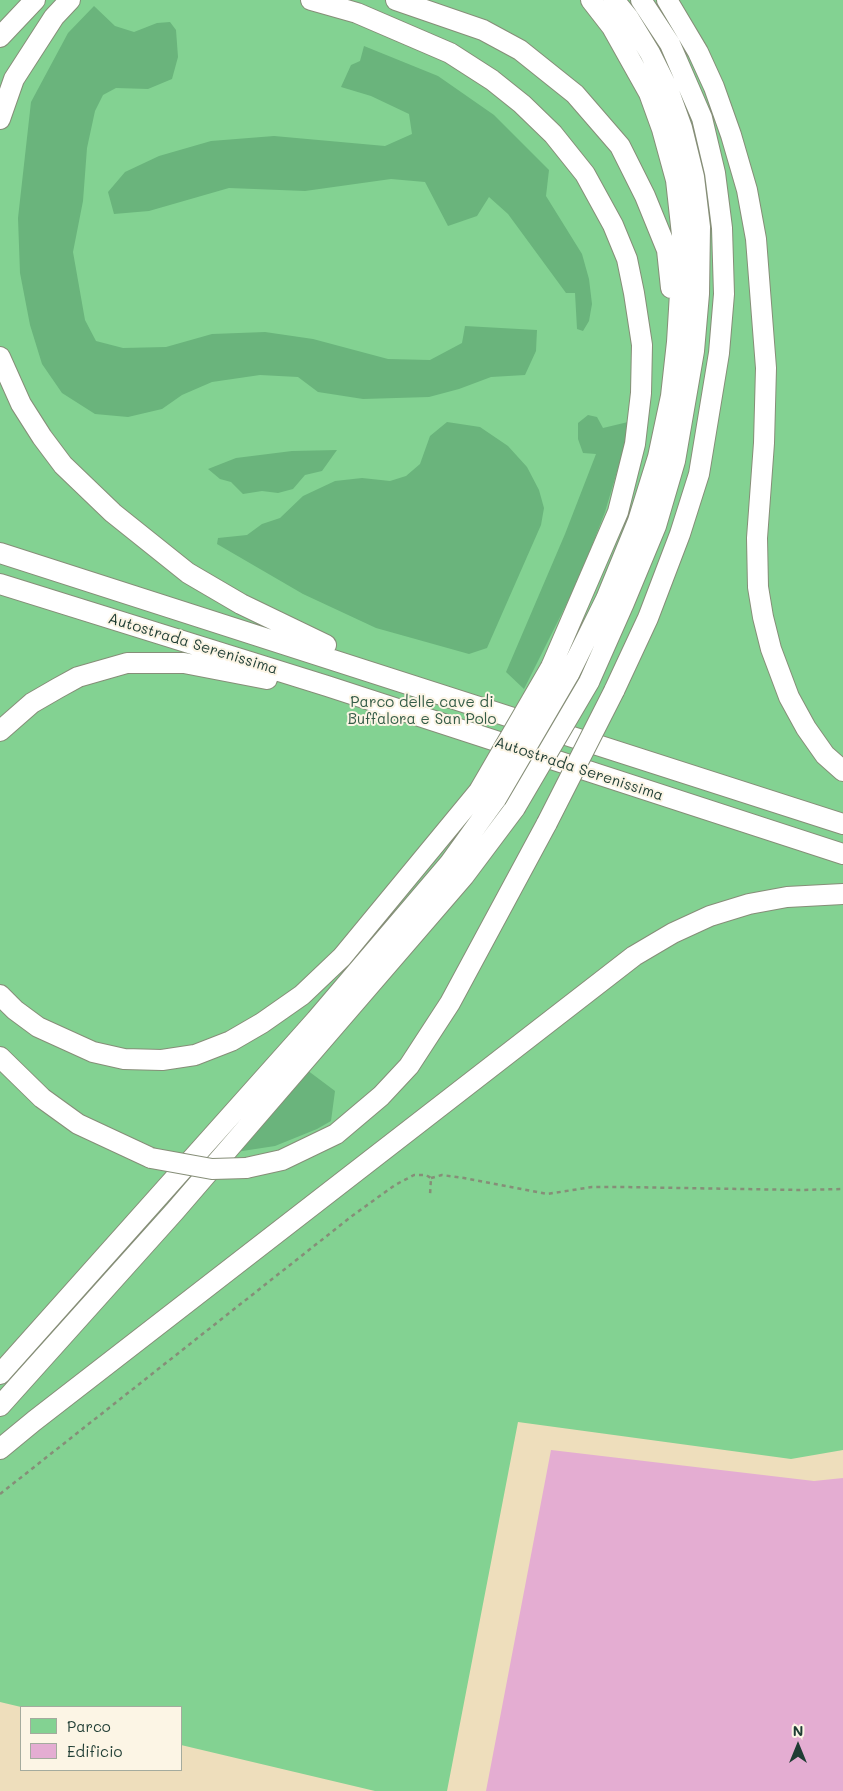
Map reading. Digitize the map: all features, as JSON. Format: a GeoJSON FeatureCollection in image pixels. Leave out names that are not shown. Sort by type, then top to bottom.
{"type":"FeatureCollection","features":[{"type":"Feature","properties":{"kind":"highway"},"geometry":{"type":"LineString","coordinates":[[0,37],[35,0]]}},
{"type":"Feature","properties":{"kind":"highway"},"geometry":{"type":"LineString","coordinates":[[0,119],[14,79],[54,17],[70,0]]}},
{"type":"Feature","properties":{"kind":"highway"},"geometry":{"type":"LineString","coordinates":[[311,0],[357,13],[450,53],[492,80],[522,104],[553,134],[585,174],[614,225],[626,259],[634,293],[642,344],[641,392],[633,453],[618,512],[560,671]]}},
{"type":"Feature","properties":{"kind":"highway"},"geometry":{"type":"LineString","coordinates":[[396,0],[484,30],[520,50],[575,94],[595,115],[620,146],[646,196],[666,250],[677,342]]}},
{"type":"Feature","properties":{"kind":"highway"},"geometry":{"type":"LineString","coordinates":[[0,1374],[328,1005],[449,864],[560,671],[606,599],[641,511],[658,457],[670,396],[677,342],[683,244],[676,180],[649,93],[612,27],[591,0]]}},
{"type":"Feature","properties":{"kind":"highway"},"geometry":{"type":"LineString","coordinates":[[0,1406],[175,1210],[464,876],[515,808],[589,682],[624,604],[656,526],[675,461],[694,351],[700,294],[700,228],[694,177],[682,128],[668,88],[628,16],[614,0]]}},
{"type":"Feature","properties":{"kind":"highway"},"geometry":{"type":"LineString","coordinates":[[0,1057],[42,1098],[78,1124],[151,1158],[212,1169],[246,1168],[282,1160],[336,1134],[381,1096],[409,1066],[450,1003],[547,823],[614,691],[648,618],[680,534],[698,474],[719,353],[724,294],[720,210],[715,173],[702,118],[670,44],[641,0]]}},
{"type":"Feature","properties":{"kind":"highway"},"geometry":{"type":"LineString","coordinates":[[667,0],[698,52],[714,87],[742,172],[756,239],[766,368],[764,444],[757,538],[758,588],[763,617],[771,649],[789,696],[806,728],[826,755],[843,772]]}},
{"type":"Feature","properties":{"kind":"highway"},"geometry":{"type":"LineString","coordinates":[[0,357],[21,404],[42,437],[63,465],[113,513],[188,573],[241,604],[330,647],[366,669]]}},
{"type":"Feature","properties":{"kind":"highway","name":"Autostrada Serenissima"},"geometry":{"type":"LineString","coordinates":[[0,553],[366,669],[843,824]]}},
{"type":"Feature","properties":{"kind":"highway","name":"Autostrada Serenissima"},"geometry":{"type":"LineString","coordinates":[[0,584],[327,686],[843,854]]}},
{"type":"Feature","properties":{"kind":"highway"},"geometry":{"type":"LineString","coordinates":[[0,731],[32,703],[78,677],[126,663],[184,663],[269,679],[327,686]]}},
{"type":"Feature","properties":{"kind":"highway"},"geometry":{"type":"LineString","coordinates":[[0,995],[15,1010],[38,1027],[93,1052],[124,1059],[162,1060],[195,1055],[231,1041],[262,1023],[302,995],[342,957],[488,795]]}},
{"type":"Feature","properties":{"kind":"highway"},"geometry":{"type":"LineString","coordinates":[[0,1449],[634,956],[710,916],[749,904],[787,897],[843,894]]}},
{"type":"Feature","properties":{"kind":"path"},"geometry":{"type":"LineString","coordinates":[[0,1494],[352,1216],[414,1175],[426,1175],[431,1178],[442,1175],[464,1178],[547,1194],[624,1186],[800,1190],[843,1189]]}},
{"type":"Feature","properties":{"kind":"path"},"geometry":{"type":"LineString","coordinates":[[430,1196],[431,1178]]}},
{"type":"Feature","properties":{"kind":"green space","name":"Parco delle cave di Buffalora e San Polo"},"geometry":{"type":"Polygon","coordinates":[[[0,0],[843,0],[843,1450],[791,1459],[518,1422],[447,1791],[375,1791],[182,1745],[182,1706],[20,1707],[0,1702],[0,0]]]}},
{"type":"Feature","properties":{"kind":"green space"},"geometry":{"type":"Polygon","coordinates":[[[94,6],[115,26],[134,32],[157,23],[170,22],[176,30],[178,57],[172,79],[148,89],[116,88],[103,95],[95,111],[87,148],[83,201],[73,252],[85,320],[96,341],[123,348],[166,347],[212,334],[265,332],[313,339],[388,359],[430,360],[462,343],[465,326],[537,330],[536,351],[525,375],[491,377],[459,389],[429,397],[363,399],[318,392],[298,377],[260,375],[212,382],[182,395],[162,409],[128,417],[95,414],[62,393],[42,364],[30,325],[20,273],[18,218],[31,102],[68,33],[94,6]]]}},
{"type":"Feature","properties":{"kind":"green space"},"geometry":{"type":"Polygon","coordinates":[[[364,46],[438,76],[494,115],[549,170],[546,196],[582,254],[589,279],[592,304],[589,321],[583,331],[577,329],[575,293],[566,293],[508,214],[489,197],[477,216],[448,226],[425,182],[391,179],[305,191],[229,188],[149,211],[114,214],[108,192],[125,172],[159,156],[211,141],[274,136],[385,146],[412,134],[409,114],[371,96],[341,87],[351,65],[360,61],[364,46]]]}},
{"type":"Feature","properties":{"kind":"green space"},"geometry":{"type":"Polygon","coordinates":[[[588,415],[597,417],[603,428],[628,422],[624,448],[605,512],[580,577],[524,689],[506,672],[565,534],[596,454],[583,453],[578,439],[578,423],[588,415]]]}},
{"type":"Feature","properties":{"kind":"green space"},"geometry":{"type":"Polygon","coordinates":[[[447,422],[480,427],[508,446],[527,467],[539,490],[544,508],[541,525],[487,648],[469,654],[376,628],[303,594],[217,544],[218,538],[247,535],[262,524],[280,518],[303,496],[335,481],[362,478],[390,481],[406,476],[420,464],[430,436],[447,422]]]}},
{"type":"Feature","properties":{"kind":"green space"},"geometry":{"type":"Polygon","coordinates":[[[337,450],[322,471],[305,475],[293,489],[278,493],[262,491],[243,494],[231,482],[220,479],[208,469],[236,458],[292,451],[337,450]]]}},
{"type":"Feature","properties":{"kind":"green space"},"geometry":{"type":"Polygon","coordinates":[[[307,1070],[335,1091],[331,1121],[317,1129],[275,1146],[236,1152],[307,1070]]]}},
{"type":"Feature","properties":{"kind":"building"},"geometry":{"type":"Polygon","coordinates":[[[551,1450],[814,1481],[843,1478],[843,1791],[486,1791],[551,1450]]]}}]}
